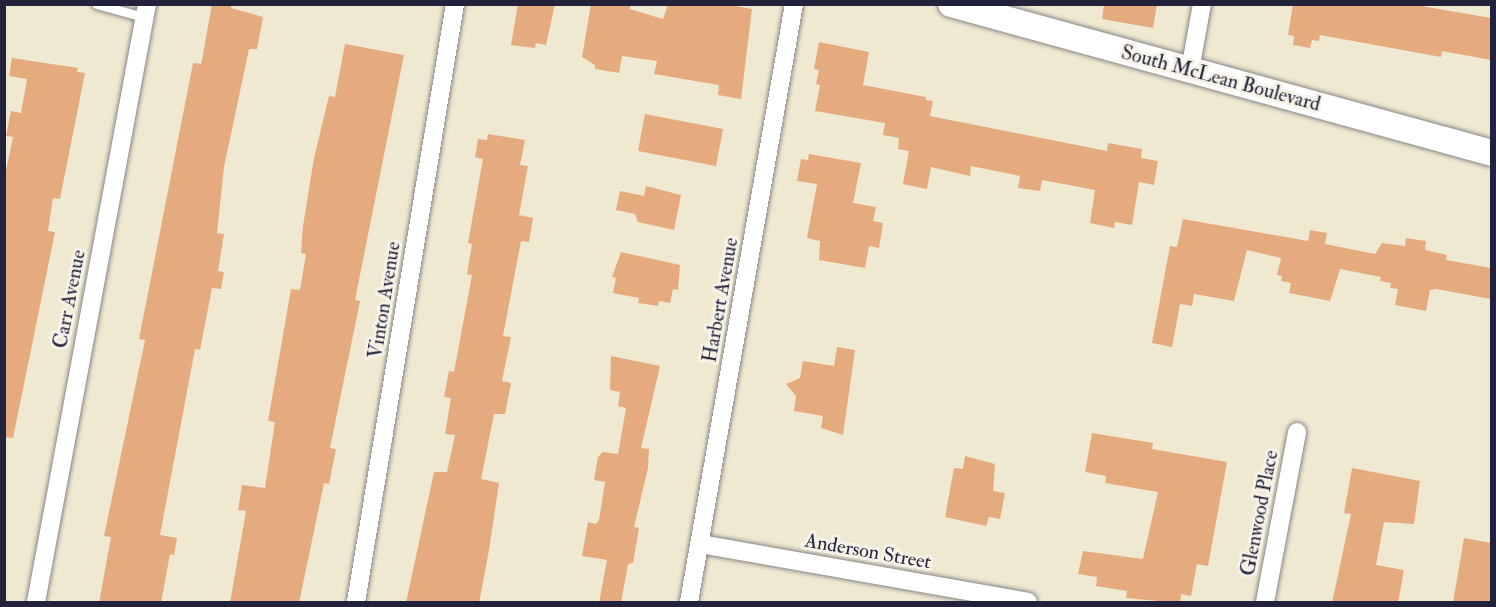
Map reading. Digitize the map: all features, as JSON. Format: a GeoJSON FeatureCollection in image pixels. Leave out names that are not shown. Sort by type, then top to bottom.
{"type":"FeatureCollection","features":[{"type":"Feature","properties":{"kind":"main road","name":"South McLean Boulevard"},"geometry":{"type":"LineString","coordinates":[[951,4],[1490,150]]}},
{"type":"Feature","properties":{"kind":"street","name":"Vinton Avenue"},"geometry":{"type":"LineString","coordinates":[[357,603],[455,4]]}},
{"type":"Feature","properties":{"kind":"street","name":"Harbert Avenue"},"geometry":{"type":"LineString","coordinates":[[689,603],[794,4]]}},
{"type":"Feature","properties":{"kind":"street"},"geometry":{"type":"LineString","coordinates":[[1190,69],[1202,4]]}},
{"type":"Feature","properties":{"kind":"street","name":"Carr Avenue"},"geometry":{"type":"LineString","coordinates":[[36,603],[145,11]]}},
{"type":"Feature","properties":{"kind":"street","name":"Glenwood Place"},"geometry":{"type":"LineString","coordinates":[[1265,603],[1297,432]]}},
{"type":"Feature","properties":{"kind":"street","name":"Anderson Street"},"geometry":{"type":"LineString","coordinates":[[700,544],[1028,603]]}},
{"type":"Feature","properties":{"kind":"lane"},"geometry":{"type":"LineString","coordinates":[[96,4],[145,11]]}},
{"type":"Feature","properties":{"kind":"building"},"geometry":{"type":"Polygon","coordinates":[[[212,4],[232,4],[231,8],[263,17],[257,49],[249,49],[224,167],[217,233],[224,234],[218,271],[224,272],[221,289],[212,288],[200,350],[195,349],[160,535],[177,538],[174,555],[170,554],[161,603],[99,603],[111,537],[104,536],[145,340],[139,339],[193,63],[201,64],[212,4]]]}},
{"type":"Feature","properties":{"kind":"building"},"geometry":{"type":"Polygon","coordinates":[[[518,4],[555,4],[546,45],[536,43],[535,48],[511,45],[518,4]]]}},
{"type":"Feature","properties":{"kind":"building"},"geometry":{"type":"Polygon","coordinates":[[[591,4],[630,4],[630,9],[663,19],[668,4],[725,4],[752,9],[741,99],[718,95],[719,85],[654,74],[657,61],[622,56],[619,73],[595,69],[595,65],[582,57],[591,4]]]}},
{"type":"Feature","properties":{"kind":"building"},"geometry":{"type":"Polygon","coordinates":[[[1104,4],[1157,4],[1153,28],[1102,19],[1104,4]]]}},
{"type":"Feature","properties":{"kind":"building"},"geometry":{"type":"Polygon","coordinates":[[[1293,4],[1410,4],[1491,18],[1491,60],[1442,51],[1441,57],[1320,35],[1319,41],[1312,40],[1310,48],[1293,45],[1294,36],[1288,35],[1293,4]]]}},
{"type":"Feature","properties":{"kind":"building"},"geometry":{"type":"Polygon","coordinates":[[[819,42],[869,52],[863,85],[926,97],[926,100],[933,101],[930,116],[1107,151],[1108,143],[1142,149],[1141,158],[1158,161],[1154,185],[1139,182],[1132,225],[1115,222],[1114,228],[1090,223],[1095,190],[1042,180],[1040,191],[1018,188],[1020,176],[971,166],[970,176],[931,167],[927,189],[903,184],[909,151],[898,149],[899,138],[883,135],[885,123],[815,111],[820,85],[816,84],[819,70],[814,69],[819,42]]]}},
{"type":"Feature","properties":{"kind":"building"},"geometry":{"type":"Polygon","coordinates":[[[345,44],[404,55],[355,300],[360,301],[330,448],[336,449],[329,484],[324,483],[299,603],[230,603],[246,511],[238,510],[242,485],[265,488],[275,422],[268,421],[291,289],[300,290],[306,254],[301,253],[303,226],[314,158],[329,96],[335,97],[345,44]]]}},
{"type":"Feature","properties":{"kind":"building"},"geometry":{"type":"Polygon","coordinates":[[[12,58],[78,68],[77,72],[85,73],[60,199],[53,198],[48,231],[55,232],[13,438],[4,437],[4,180],[13,137],[6,136],[11,111],[21,113],[27,79],[9,76],[12,58]]]}},
{"type":"Feature","properties":{"kind":"building"},"geometry":{"type":"Polygon","coordinates":[[[645,114],[723,129],[716,166],[638,151],[645,114]]]}},
{"type":"Feature","properties":{"kind":"building"},"geometry":{"type":"Polygon","coordinates":[[[488,134],[525,140],[520,165],[528,166],[519,215],[533,218],[529,242],[521,241],[503,336],[511,337],[502,381],[511,383],[505,414],[494,414],[481,479],[499,483],[489,550],[479,603],[406,603],[434,472],[447,472],[455,435],[445,434],[451,398],[444,397],[449,371],[454,372],[472,275],[467,274],[472,244],[468,243],[483,159],[475,157],[478,139],[487,140],[488,134]]]}},
{"type":"Feature","properties":{"kind":"building"},"geometry":{"type":"Polygon","coordinates":[[[809,154],[861,163],[853,203],[876,207],[873,221],[883,223],[879,248],[869,246],[865,268],[819,260],[820,241],[807,238],[817,184],[797,181],[801,159],[808,160],[809,154]]]}},
{"type":"Feature","properties":{"kind":"building"},"geometry":{"type":"Polygon","coordinates":[[[646,186],[681,195],[674,230],[638,222],[635,214],[616,210],[620,191],[644,196],[646,186]]]}},
{"type":"Feature","properties":{"kind":"building"},"geometry":{"type":"Polygon","coordinates":[[[1183,219],[1308,241],[1310,230],[1327,233],[1325,244],[1375,254],[1382,243],[1405,246],[1406,238],[1426,241],[1425,250],[1447,255],[1446,260],[1491,268],[1491,299],[1436,289],[1430,290],[1426,311],[1395,305],[1398,289],[1390,288],[1391,283],[1380,281],[1381,277],[1340,269],[1330,301],[1289,293],[1291,283],[1281,281],[1282,276],[1277,275],[1281,258],[1247,250],[1234,301],[1194,294],[1192,306],[1180,304],[1172,347],[1152,343],[1170,246],[1177,247],[1183,219]]]}},
{"type":"Feature","properties":{"kind":"building"},"geometry":{"type":"Polygon","coordinates":[[[621,252],[680,265],[678,290],[673,289],[670,303],[659,301],[658,306],[638,303],[639,298],[613,293],[616,278],[612,277],[621,252]]]}},
{"type":"Feature","properties":{"kind":"building"},"geometry":{"type":"Polygon","coordinates":[[[837,347],[855,350],[843,435],[821,428],[823,416],[794,411],[796,396],[786,384],[800,378],[803,361],[834,366],[837,347]]]}},
{"type":"Feature","properties":{"kind":"building"},"geometry":{"type":"Polygon","coordinates":[[[611,356],[660,366],[641,448],[649,449],[648,468],[634,527],[639,528],[633,563],[628,564],[621,603],[599,603],[607,560],[582,556],[588,522],[596,524],[599,520],[605,482],[594,480],[598,457],[603,452],[618,454],[626,408],[618,406],[620,392],[610,390],[611,356]]]}},
{"type":"Feature","properties":{"kind":"building"},"geometry":{"type":"Polygon","coordinates":[[[1092,433],[1153,443],[1152,449],[1227,462],[1208,566],[1197,564],[1191,596],[1181,594],[1180,603],[1126,598],[1127,591],[1096,586],[1097,577],[1078,574],[1083,551],[1143,559],[1158,492],[1105,483],[1106,476],[1085,472],[1092,433]]]}},
{"type":"Feature","properties":{"kind":"building"},"geometry":{"type":"Polygon","coordinates":[[[965,456],[995,464],[993,491],[1005,493],[1000,519],[989,517],[986,526],[945,517],[954,468],[963,469],[965,456]]]}},
{"type":"Feature","properties":{"kind":"building"},"geometry":{"type":"Polygon","coordinates":[[[1352,468],[1420,481],[1414,524],[1384,522],[1376,565],[1404,570],[1398,603],[1332,603],[1351,514],[1344,513],[1352,468]]]}},
{"type":"Feature","properties":{"kind":"building"},"geometry":{"type":"Polygon","coordinates":[[[1464,538],[1491,543],[1491,603],[1453,603],[1464,538]]]}}]}
